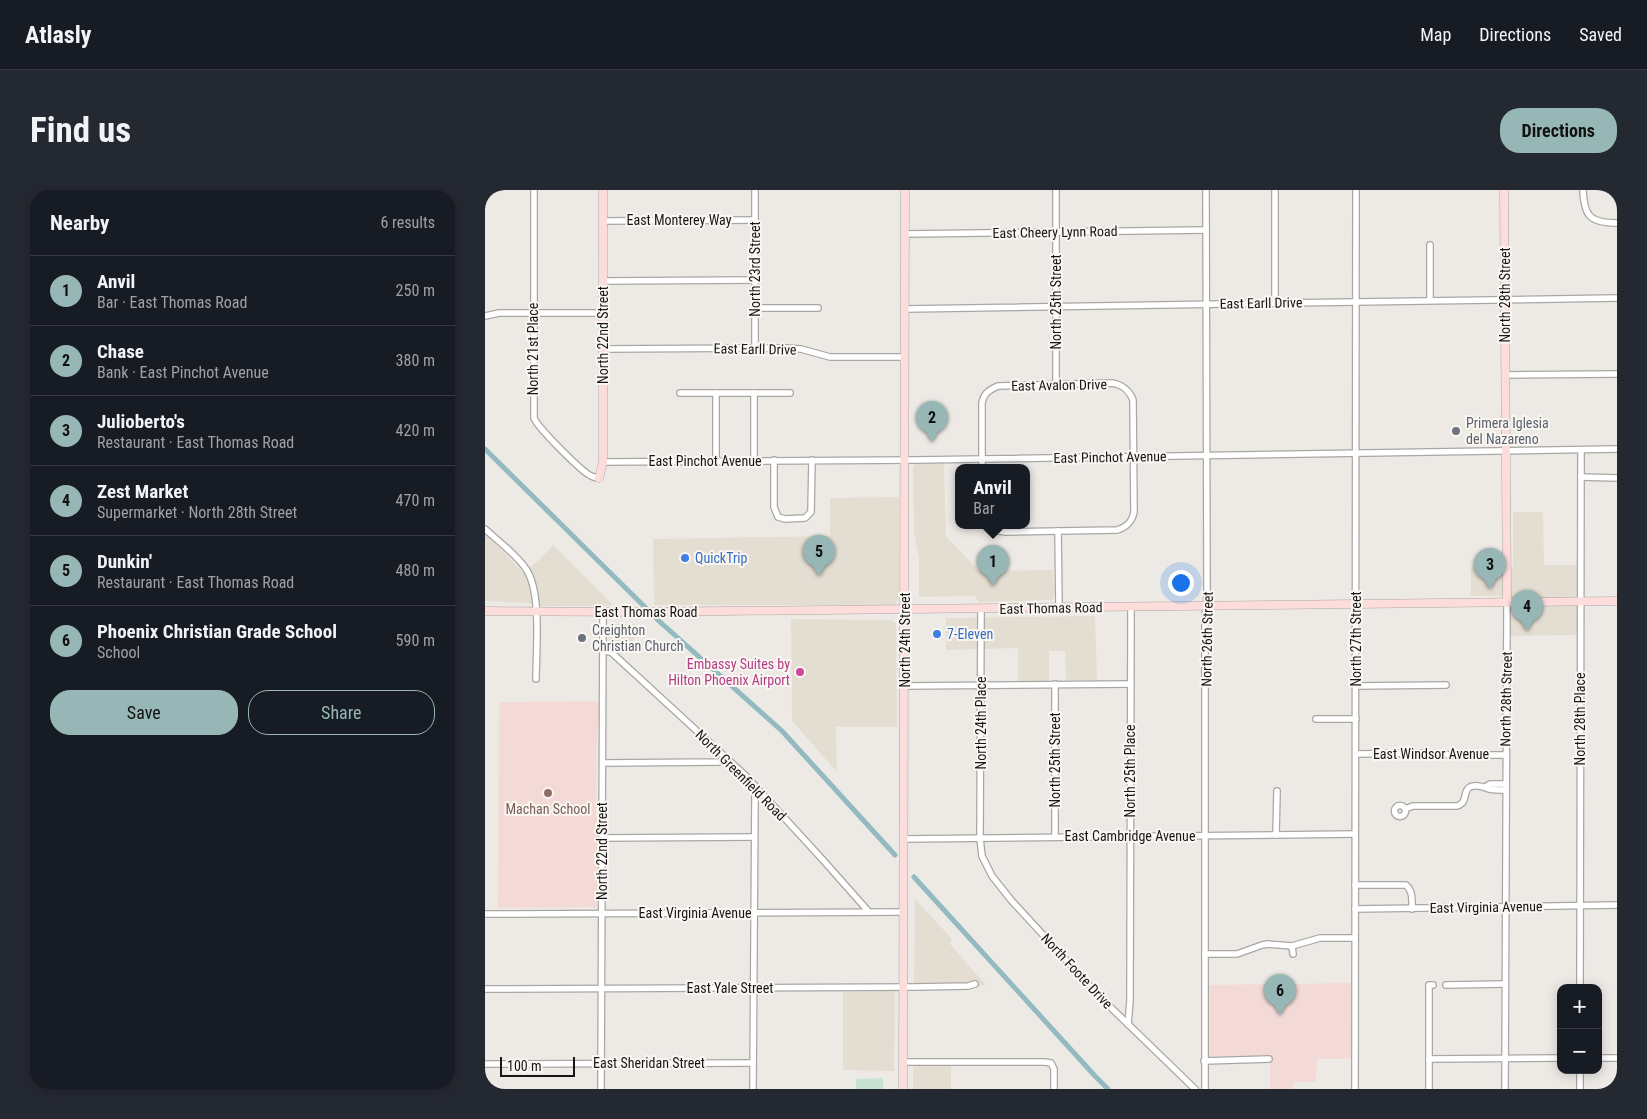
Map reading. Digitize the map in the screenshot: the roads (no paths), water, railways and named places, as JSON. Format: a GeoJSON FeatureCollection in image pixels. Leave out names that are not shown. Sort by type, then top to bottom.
{"type":"FeatureCollection","features":[{"type":"Feature","properties":{"kind":"main road","name":"North 22nd Street"},"geometry":{"type":"LineString","coordinates":[[599,478],[603,462],[603,190]]}},
{"type":"Feature","properties":{"kind":"main road","name":"North 24th Street"},"geometry":{"type":"LineString","coordinates":[[903,1089],[905,873],[905,190]]}},
{"type":"Feature","properties":{"kind":"main road","name":"North 28th Street"},"geometry":{"type":"LineString","coordinates":[[1504,190],[1507,602]]}},
{"type":"Feature","properties":{"kind":"main road","name":"East Thomas Road"},"geometry":{"type":"LineString","coordinates":[[485,611],[905,610],[1617,601]]}},
{"type":"Feature","properties":{"kind":"street","name":"North 21st Place"},"geometry":{"type":"LineString","coordinates":[[533,190],[534,418],[543,431],[580,466],[591,476],[599,478]]}},
{"type":"Feature","properties":{"kind":"street","name":"North 23rd Street"},"geometry":{"type":"LineString","coordinates":[[755,190],[755,348]]}},
{"type":"Feature","properties":{"kind":"street","name":"North 25th Street"},"geometry":{"type":"LineString","coordinates":[[1056,190],[1056,385]]}},
{"type":"Feature","properties":{"kind":"street","name":"North 26th Street"},"geometry":{"type":"LineString","coordinates":[[1205,1089],[1206,190]]}},
{"type":"Feature","properties":{"kind":"street"},"geometry":{"type":"LineString","coordinates":[[1275,190],[1275,303]]}},
{"type":"Feature","properties":{"kind":"street","name":"North 27th Street"},"geometry":{"type":"LineString","coordinates":[[1355,1089],[1356,190]]}},
{"type":"Feature","properties":{"kind":"street"},"geometry":{"type":"LineString","coordinates":[[1583,190],[1585,210],[1593,219],[1604,223],[1617,223]]}},
{"type":"Feature","properties":{"kind":"street","name":"East Monterey Way"},"geometry":{"type":"LineString","coordinates":[[603,221],[755,220]]}},
{"type":"Feature","properties":{"kind":"street","name":"East Cheery Lynn Road"},"geometry":{"type":"LineString","coordinates":[[905,234],[1206,230]]}},
{"type":"Feature","properties":{"kind":"street"},"geometry":{"type":"LineString","coordinates":[[1430,246],[1430,300]]}},
{"type":"Feature","properties":{"kind":"street"},"geometry":{"type":"LineString","coordinates":[[603,282],[755,280]]}},
{"type":"Feature","properties":{"kind":"street","name":"East Earll Drive"},"geometry":{"type":"LineString","coordinates":[[905,310],[1617,298]]}},
{"type":"Feature","properties":{"kind":"street"},"geometry":{"type":"LineString","coordinates":[[755,308],[818,308]]}},
{"type":"Feature","properties":{"kind":"street"},"geometry":{"type":"LineString","coordinates":[[485,316],[494,313],[604,313]]}},
{"type":"Feature","properties":{"kind":"street","name":"East Earll Drive"},"geometry":{"type":"LineString","coordinates":[[603,349],[796,349],[837,357],[905,357]]}},
{"type":"Feature","properties":{"kind":"street"},"geometry":{"type":"LineString","coordinates":[[1506,375],[1617,374]]}},
{"type":"Feature","properties":{"kind":"street","name":"East Avalon Drive"},"geometry":{"type":"LineString","coordinates":[[982,459],[981,403],[989,389],[998,386],[1112,384],[1117,384],[1127,390],[1133,400],[1133,457]]}},
{"type":"Feature","properties":{"kind":"street"},"geometry":{"type":"LineString","coordinates":[[680,393],[790,393]]}},
{"type":"Feature","properties":{"kind":"street"},"geometry":{"type":"LineString","coordinates":[[716,393],[716,461]]}},
{"type":"Feature","properties":{"kind":"street"},"geometry":{"type":"LineString","coordinates":[[754,393],[754,460]]}},
{"type":"Feature","properties":{"kind":"street","name":"East Pinchot Avenue"},"geometry":{"type":"LineString","coordinates":[[603,462],[905,460],[1617,449]]}},
{"type":"Feature","properties":{"kind":"street","name":"North 28th Place"},"geometry":{"type":"LineString","coordinates":[[1580,984],[1581,450]]}},
{"type":"Feature","properties":{"kind":"street"},"geometry":{"type":"LineString","coordinates":[[994,529],[999,532],[1117,530],[1129,523],[1133,518],[1133,457]]}},
{"type":"Feature","properties":{"kind":"street"},"geometry":{"type":"LineString","coordinates":[[982,459],[982,464]]}},
{"type":"Feature","properties":{"kind":"street"},"geometry":{"type":"LineString","coordinates":[[774,460],[774,507],[778,517],[785,518],[805,518],[811,512],[812,460]]}},
{"type":"Feature","properties":{"kind":"street"},"geometry":{"type":"LineString","coordinates":[[1581,477],[1617,478]]}},
{"type":"Feature","properties":{"kind":"street"},"geometry":{"type":"LineString","coordinates":[[485,529],[521,562],[527,570],[534,587],[536,679]]}},
{"type":"Feature","properties":{"kind":"street"},"geometry":{"type":"LineString","coordinates":[[1058,531],[1059,608]]}},
{"type":"Feature","properties":{"kind":"street","name":"North 28th Street"},"geometry":{"type":"LineString","coordinates":[[1505,1089],[1507,602]]}},
{"type":"Feature","properties":{"kind":"street","name":"North 25th Place"},"geometry":{"type":"LineString","coordinates":[[1127,1024],[1129,1001],[1131,607]]}},
{"type":"Feature","properties":{"kind":"street","name":"North 24th Place"},"geometry":{"type":"LineString","coordinates":[[980,838],[981,609]]}},
{"type":"Feature","properties":{"kind":"street","name":"North 22nd Street"},"geometry":{"type":"LineString","coordinates":[[601,1089],[603,612]]}},
{"type":"Feature","properties":{"kind":"street","name":"North Greenfield Road"},"geometry":{"type":"LineString","coordinates":[[603,651],[611,652],[758,789],[869,912]]}},
{"type":"Feature","properties":{"kind":"street","name":"North 25th Street"},"geometry":{"type":"LineString","coordinates":[[1055,684],[1055,836]]}},
{"type":"Feature","properties":{"kind":"street"},"geometry":{"type":"LineString","coordinates":[[905,686],[1130,684]]}},
{"type":"Feature","properties":{"kind":"street"},"geometry":{"type":"LineString","coordinates":[[1356,686],[1446,685]]}},
{"type":"Feature","properties":{"kind":"street"},"geometry":{"type":"LineString","coordinates":[[1316,719],[1356,719]]}},
{"type":"Feature","properties":{"kind":"street","name":"East Windsor Avenue"},"geometry":{"type":"LineString","coordinates":[[1356,754],[1506,755]]}},
{"type":"Feature","properties":{"kind":"street"},"geometry":{"type":"LineString","coordinates":[[603,763],[719,762],[726,759]]}},
{"type":"Feature","properties":{"kind":"street"},"geometry":{"type":"LineString","coordinates":[[1405,809],[1413,806],[1457,806],[1465,800],[1466,792],[1470,787],[1485,787],[1490,784],[1505,787]]}},
{"type":"Feature","properties":{"kind":"street"},"geometry":{"type":"LineString","coordinates":[[753,1089],[754,838],[755,794],[758,789]]}},
{"type":"Feature","properties":{"kind":"street"},"geometry":{"type":"LineString","coordinates":[[1276,835],[1277,791]]}},
{"type":"Feature","properties":{"kind":"street","name":"East Cambridge Avenue"},"geometry":{"type":"LineString","coordinates":[[904,839],[1355,834]]}},
{"type":"Feature","properties":{"kind":"street"},"geometry":{"type":"LineString","coordinates":[[602,838],[754,838]]}},
{"type":"Feature","properties":{"kind":"street","name":"North Foote Drive"},"geometry":{"type":"LineString","coordinates":[[980,838],[982,856],[1002,888],[1095,991],[1195,1089]]}},
{"type":"Feature","properties":{"kind":"street"},"geometry":{"type":"LineString","coordinates":[[1355,885],[1406,885],[1412,895],[1412,909]]}},
{"type":"Feature","properties":{"kind":"street","name":"East Virginia Avenue"},"geometry":{"type":"LineString","coordinates":[[1355,909],[1617,906]]}},
{"type":"Feature","properties":{"kind":"street","name":"East Virginia Avenue"},"geometry":{"type":"LineString","coordinates":[[485,914],[904,912]]}},
{"type":"Feature","properties":{"kind":"street"},"geometry":{"type":"LineString","coordinates":[[1205,954],[1242,954],[1261,942],[1292,946],[1320,938],[1355,938]]}},
{"type":"Feature","properties":{"kind":"street"},"geometry":{"type":"LineString","coordinates":[[1292,946],[1293,954]]}},
{"type":"Feature","properties":{"kind":"street","name":"East Yale Street"},"geometry":{"type":"LineString","coordinates":[[485,989],[904,987],[967,986],[975,984]]}},
{"type":"Feature","properties":{"kind":"street"},"geometry":{"type":"LineString","coordinates":[[1446,985],[1505,984]]}},
{"type":"Feature","properties":{"kind":"street"},"geometry":{"type":"LineString","coordinates":[[1429,1089],[1429,985],[1433,985]]}},
{"type":"Feature","properties":{"kind":"street"},"geometry":{"type":"LineString","coordinates":[[1429,1059],[1557,1058]]}},
{"type":"Feature","properties":{"kind":"street"},"geometry":{"type":"LineString","coordinates":[[1602,1058],[1617,1058]]}},
{"type":"Feature","properties":{"kind":"street"},"geometry":{"type":"LineString","coordinates":[[1205,1061],[1269,1059]]}},
{"type":"Feature","properties":{"kind":"street"},"geometry":{"type":"LineString","coordinates":[[903,1062],[1051,1063],[1054,1069],[1055,1089]]}},
{"type":"Feature","properties":{"kind":"street","name":"East Sheridan Street"},"geometry":{"type":"LineString","coordinates":[[485,1064],[753,1063]]}},
{"type":"Feature","properties":{"kind":"street"},"geometry":{"type":"LineString","coordinates":[[1580,1074],[1580,1089]]}},
{"type":"Feature","properties":{"kind":"waterway"},"geometry":{"type":"LineString","coordinates":[[485,449],[659,621],[782,731],[895,855]]}},
{"type":"Feature","properties":{"kind":"waterway"},"geometry":{"type":"LineString","coordinates":[[914,877],[1108,1089]]}},
{"type":"Feature","properties":{"kind":"place","name":"Primera Iglesia del Nazareno"},"geometry":{"type":"Point","coordinates":[1456,431]}},
{"type":"Feature","properties":{"kind":"place","name":"Chase"},"geometry":{"type":"Point","coordinates":[932,442]}},
{"type":"Feature","properties":{"kind":"place","name":"QuickTrip"},"geometry":{"type":"Point","coordinates":[685,558]}},
{"type":"Feature","properties":{"kind":"place","name":"Dunkin'"},"geometry":{"type":"Point","coordinates":[819,576]}},
{"type":"Feature","properties":{"kind":"place","name":"Anvil"},"geometry":{"type":"Point","coordinates":[993,586]}},
{"type":"Feature","properties":{"kind":"place","name":"Julioberto's"},"geometry":{"type":"Point","coordinates":[1490,589]}},
{"type":"Feature","properties":{"kind":"place","name":"Zest Market"},"geometry":{"type":"Point","coordinates":[1527,631]}},
{"type":"Feature","properties":{"kind":"place","name":"7-Eleven"},"geometry":{"type":"Point","coordinates":[937,634]}},
{"type":"Feature","properties":{"kind":"place","name":"Creighton Christian Church"},"geometry":{"type":"Point","coordinates":[582,638]}},
{"type":"Feature","properties":{"kind":"place","name":"Embassy Suites by Hilton Phoenix Airport"},"geometry":{"type":"Point","coordinates":[800,672]}},
{"type":"Feature","properties":{"kind":"place","name":"Machan School"},"geometry":{"type":"Point","coordinates":[548,793]}},
{"type":"Feature","properties":{"kind":"place","name":"Phoenix Christian Grade School"},"geometry":{"type":"Point","coordinates":[1280,1015]}}]}
